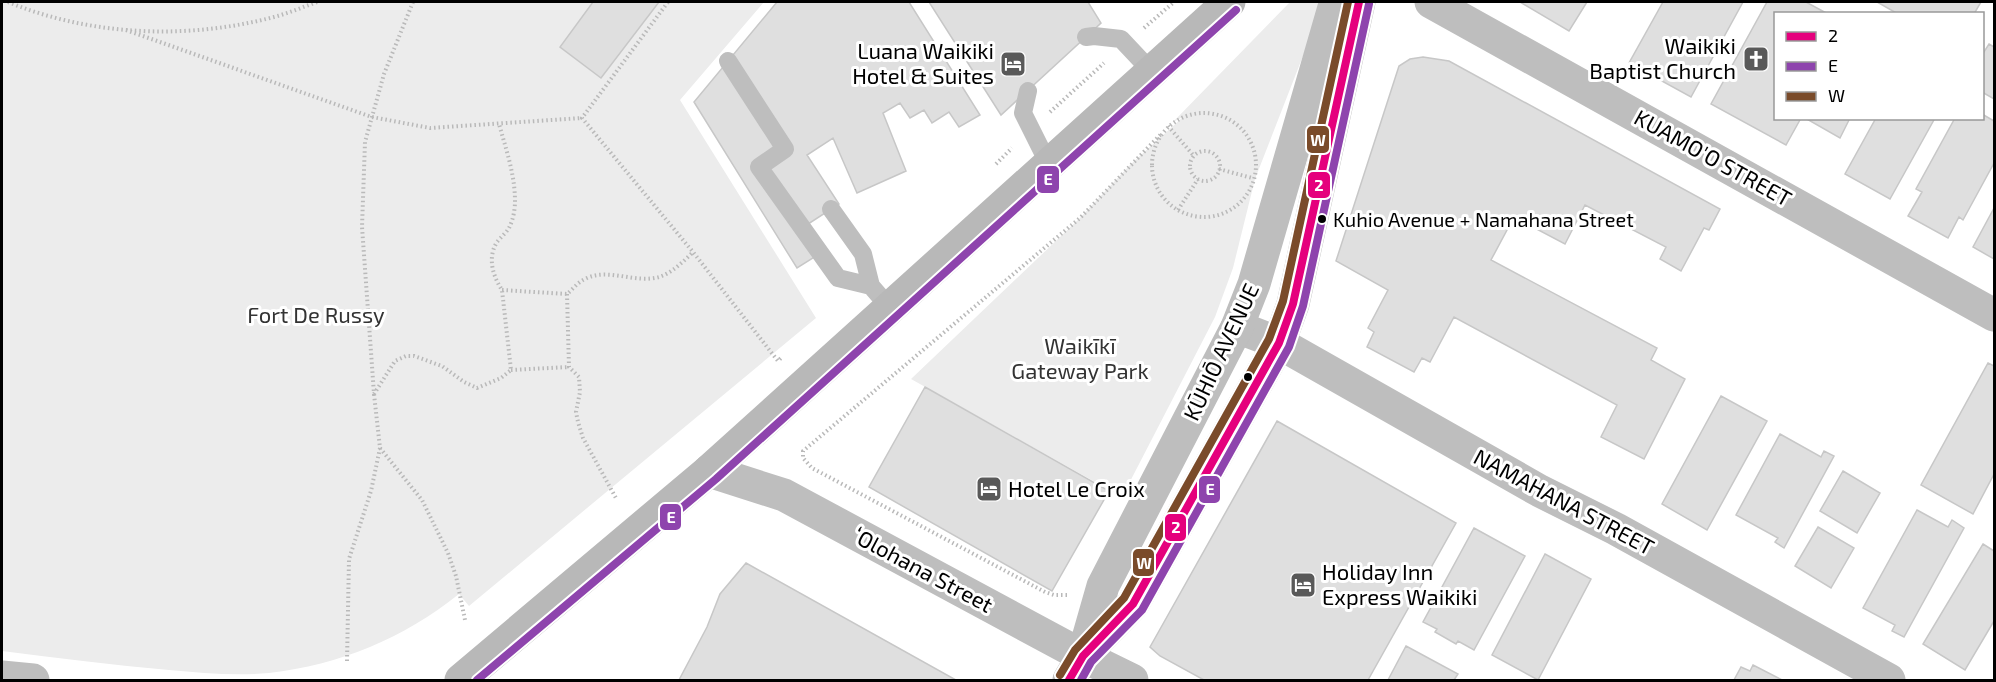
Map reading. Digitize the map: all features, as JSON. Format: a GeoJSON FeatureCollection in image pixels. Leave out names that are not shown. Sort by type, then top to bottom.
{"type":"FeatureCollection","features":[{"type":"Feature","properties":{"kind":"main road"},"geometry":{"type":"LineString","coordinates":[[461,681],[709,471],[881,297],[1049,165],[1152,72],[1219,5]]}},
{"type":"Feature","properties":{"kind":"street","name":"KŪHIŌ AVENUE"},"geometry":{"type":"LineString","coordinates":[[1076,668],[1103,586],[1237,327],[1254,284],[1338,2]]}},
{"type":"Feature","properties":{"kind":"street","name":"KŪHIŌ AVENUE"},"geometry":{"type":"LineString","coordinates":[[1076,668],[1133,604],[1279,343],[1293,304],[1359,2]]}},
{"type":"Feature","properties":{"kind":"street","name":"KUAMO'O STREET"},"geometry":{"type":"LineString","coordinates":[[1431,2],[1995,315]]}},
{"type":"Feature","properties":{"kind":"street","name":"NAMAHANA STREET"},"geometry":{"type":"LineString","coordinates":[[1237,327],[1279,343],[1540,491],[1616,529],[1889,681]]}},
{"type":"Feature","properties":{"kind":"street","name":"ʻOlohana Street"},"geometry":{"type":"LineString","coordinates":[[709,471],[784,495],[1076,668],[1132,681]]}},
{"type":"Feature","properties":{"kind":"street"},"geometry":{"type":"LineString","coordinates":[[2,677],[33,681]]}},
{"type":"Feature","properties":{"kind":"lane"},"geometry":{"type":"LineString","coordinates":[[1086,37],[1121,39],[1152,72]]}},
{"type":"Feature","properties":{"kind":"lane"},"geometry":{"type":"LineString","coordinates":[[728,62],[785,149],[759,167],[838,278],[881,297]]}},
{"type":"Feature","properties":{"kind":"lane"},"geometry":{"type":"LineString","coordinates":[[1028,91],[1023,114],[1049,165]]}},
{"type":"Feature","properties":{"kind":"lane"},"geometry":{"type":"LineString","coordinates":[[831,209],[863,254],[881,297]]}},
{"type":"Feature","properties":{"kind":"path"},"geometry":{"type":"LineString","coordinates":[[8,2],[28,10],[77,23],[126,30],[176,32],[226,27],[274,16],[317,2]]}},
{"type":"Feature","properties":{"kind":"path"},"geometry":{"type":"LineString","coordinates":[[347,661],[349,559],[370,491],[380,448],[362,227],[365,142],[384,74],[413,2]]}},
{"type":"Feature","properties":{"kind":"path"},"geometry":{"type":"LineString","coordinates":[[126,30],[372,117],[430,128],[582,117],[668,2]]}},
{"type":"Feature","properties":{"kind":"path"},"geometry":{"type":"LineString","coordinates":[[1073,593],[1062,596],[1045,592],[812,468],[802,458],[803,451],[1080,218],[1161,133],[1168,126],[1186,115],[1199,112],[1214,113],[1239,126],[1248,137],[1254,150],[1256,179],[1248,194],[1236,206],[1221,215],[1205,218],[1188,215],[1173,208],[1161,196],[1154,181],[1151,165],[1154,148],[1161,133]]}},
{"type":"Feature","properties":{"kind":"path"},"geometry":{"type":"LineString","coordinates":[[582,117],[693,252],[778,361]]}},
{"type":"Feature","properties":{"kind":"path"},"geometry":{"type":"LineString","coordinates":[[499,124],[513,178],[515,202],[513,218],[497,243],[491,260],[497,282],[502,290],[510,370]]}},
{"type":"Feature","properties":{"kind":"path"},"geometry":{"type":"LineString","coordinates":[[1168,126],[1194,156]]}},
{"type":"Feature","properties":{"kind":"path"},"geometry":{"type":"LineString","coordinates":[[1200,152],[1210,152],[1220,162],[1219,169],[1216,176],[1208,181],[1198,179],[1190,167],[1194,156],[1200,152]]}},
{"type":"Feature","properties":{"kind":"path"},"geometry":{"type":"LineString","coordinates":[[1219,169],[1256,179]]}},
{"type":"Feature","properties":{"kind":"path"},"geometry":{"type":"LineString","coordinates":[[1178,210],[1198,179]]}},
{"type":"Feature","properties":{"kind":"path"},"geometry":{"type":"LineString","coordinates":[[502,290],[567,294],[585,279],[600,274],[642,279],[659,277],[683,262],[693,252]]}},
{"type":"Feature","properties":{"kind":"path"},"geometry":{"type":"LineString","coordinates":[[567,294],[569,367],[579,377],[580,392],[576,412],[583,438],[616,500]]}},
{"type":"Feature","properties":{"kind":"path"},"geometry":{"type":"LineString","coordinates":[[374,394],[395,361],[406,356],[414,356],[442,366],[464,382],[477,388],[501,378],[510,370],[569,367]]}},
{"type":"Feature","properties":{"kind":"path"},"geometry":{"type":"LineString","coordinates":[[380,448],[422,500],[448,553],[456,576],[465,620]]}},
{"type":"Feature","properties":{"kind":"green space","name":"Fort De Russy"},"geometry":{"type":"Polygon","coordinates":[[[2,2],[764,2],[680,100],[816,318],[469,606],[459,594],[416,624],[370,647],[346,656],[295,669],[244,674],[148,668],[2,651],[2,2]]]}},
{"type":"Feature","properties":{"kind":"green space","name":"Waikīkī Gateway Park"},"geometry":{"type":"Polygon","coordinates":[[[1290,2],[1324,2],[1255,179],[1233,268],[1215,317],[1122,497],[911,379],[1080,218],[1130,165],[1183,117],[1173,122],[1290,2]]]}},
{"type":"Feature","properties":{"kind":"building"},"geometry":{"type":"Polygon","coordinates":[[[593,2],[659,2],[601,78],[560,47],[593,2]]]}},
{"type":"Feature","properties":{"kind":"building"},"geometry":{"type":"Polygon","coordinates":[[[777,2],[909,2],[980,115],[959,127],[949,112],[932,123],[924,110],[910,118],[900,103],[883,113],[906,171],[857,193],[833,138],[807,155],[839,204],[808,224],[824,251],[797,268],[694,102],[777,2]]]}},
{"type":"Feature","properties":{"kind":"building","name":"Luana Waikiki Hotel & Suites"},"geometry":{"type":"Polygon","coordinates":[[[929,2],[1088,2],[1101,23],[1001,115],[929,2]]]}},
{"type":"Feature","properties":{"kind":"building","name":"Luana Waikiki Hotel & Suites"},"geometry":{"type":"Polygon","coordinates":[[[929,2],[1088,2],[1101,23],[1001,115],[929,2]]]}},
{"type":"Feature","properties":{"kind":"building"},"geometry":{"type":"Polygon","coordinates":[[[1520,2],[1587,2],[1569,31],[1520,2]]]}},
{"type":"Feature","properties":{"kind":"building"},"geometry":{"type":"Polygon","coordinates":[[[1663,2],[1743,2],[1691,97],[1629,63],[1663,2]]]}},
{"type":"Feature","properties":{"kind":"building","name":"Waikiki Baptist Church"},"geometry":{"type":"Polygon","coordinates":[[[1767,2],[1806,2],[1824,12],[1774,12],[1774,120],[1800,120],[1786,145],[1711,104],[1767,2]]]}},
{"type":"Feature","properties":{"kind":"building"},"geometry":{"type":"Polygon","coordinates":[[[1877,2],[1981,2],[1975,12],[1894,12],[1877,2]]]}},
{"type":"Feature","properties":{"kind":"building"},"geometry":{"type":"Polygon","coordinates":[[[1989,44],[1994,47],[1994,99],[1984,93],[1984,52],[1989,44]]]}},
{"type":"Feature","properties":{"kind":"building"},"geometry":{"type":"Polygon","coordinates":[[[1423,57],[1449,61],[1720,209],[1709,230],[1704,228],[1681,271],[1660,259],[1666,247],[1585,205],[1565,244],[1514,217],[1491,260],[1657,348],[1651,360],[1685,379],[1644,459],[1601,437],[1617,405],[1454,317],[1430,362],[1422,358],[1414,372],[1367,347],[1374,332],[1368,328],[1388,290],[1336,261],[1399,66],[1410,59],[1423,57]]]}},
{"type":"Feature","properties":{"kind":"building"},"geometry":{"type":"Polygon","coordinates":[[[1984,115],[1994,121],[1994,163],[1963,220],[1959,217],[1948,238],[1908,216],[1922,192],[1916,189],[1954,120],[1984,120],[1984,115]]]}},
{"type":"Feature","properties":{"kind":"building"},"geometry":{"type":"Polygon","coordinates":[[[1808,120],[1849,120],[1840,138],[1808,120]]]}},
{"type":"Feature","properties":{"kind":"building"},"geometry":{"type":"Polygon","coordinates":[[[1875,120],[1934,120],[1890,199],[1845,174],[1875,120]]]}},
{"type":"Feature","properties":{"kind":"building"},"geometry":{"type":"Polygon","coordinates":[[[1994,208],[1994,259],[1973,247],[1994,208]]]}},
{"type":"Feature","properties":{"kind":"building"},"geometry":{"type":"Polygon","coordinates":[[[1988,363],[1994,366],[1994,474],[1973,514],[1921,485],[1988,363]]]}},
{"type":"Feature","properties":{"kind":"building","name":"Hotel Le Croix"},"geometry":{"type":"Polygon","coordinates":[[[925,387],[1109,491],[1052,591],[869,487],[925,387]]]}},
{"type":"Feature","properties":{"kind":"building"},"geometry":{"type":"Polygon","coordinates":[[[1721,396],[1767,421],[1707,530],[1662,504],[1721,396]]]}},
{"type":"Feature","properties":{"kind":"building","name":"Holiday Inn Express Waikiki"},"geometry":{"type":"Polygon","coordinates":[[[1277,421],[1456,523],[1368,680],[1204,680],[1160,656],[1150,647],[1277,421]]]}},
{"type":"Feature","properties":{"kind":"building"},"geometry":{"type":"Polygon","coordinates":[[[1780,434],[1821,457],[1824,451],[1834,456],[1784,548],[1775,542],[1778,538],[1736,515],[1780,434]]]}},
{"type":"Feature","properties":{"kind":"building"},"geometry":{"type":"Polygon","coordinates":[[[1843,471],[1880,493],[1857,533],[1820,511],[1843,471]]]}},
{"type":"Feature","properties":{"kind":"building"},"geometry":{"type":"Polygon","coordinates":[[[1917,510],[1948,527],[1952,520],[1964,528],[1904,637],[1892,631],[1895,625],[1863,608],[1917,510]]]}},
{"type":"Feature","properties":{"kind":"building"},"geometry":{"type":"Polygon","coordinates":[[[1818,527],[1854,548],[1831,588],[1795,566],[1818,527]]]}},
{"type":"Feature","properties":{"kind":"building"},"geometry":{"type":"Polygon","coordinates":[[[1474,528],[1525,556],[1474,650],[1458,641],[1456,644],[1435,632],[1437,629],[1423,622],[1474,528]]]}},
{"type":"Feature","properties":{"kind":"building"},"geometry":{"type":"Polygon","coordinates":[[[1983,544],[1994,551],[1994,621],[1965,670],[1923,644],[1983,544]]]}},
{"type":"Feature","properties":{"kind":"building"},"geometry":{"type":"Polygon","coordinates":[[[1545,554],[1591,579],[1538,680],[1492,655],[1545,554]]]}},
{"type":"Feature","properties":{"kind":"building"},"geometry":{"type":"Polygon","coordinates":[[[746,563],[956,680],[679,680],[707,627],[720,594],[746,563]]]}},
{"type":"Feature","properties":{"kind":"building"},"geometry":{"type":"Polygon","coordinates":[[[1406,646],[1458,674],[1454,680],[1388,680],[1406,646]]]}},
{"type":"Feature","properties":{"kind":"building"},"geometry":{"type":"Polygon","coordinates":[[[1753,665],[1782,680],[1734,680],[1741,667],[1750,671],[1753,665]]]}},
{"type":"Feature","properties":{"kind":"transit line","name":"W"},"geometry":{"type":"LineString","coordinates":[[1060,675],[1075,650],[1124,598],[1269,339],[1283,301],[1348,2]]}},
{"type":"Feature","properties":{"kind":"transit line","name":"2"},"geometry":{"type":"LineString","coordinates":[[1069,680],[1083,656],[1133,604],[1279,343],[1293,304],[1359,2]]}},
{"type":"Feature","properties":{"kind":"transit line","name":"E"},"geometry":{"type":"LineString","coordinates":[[1081,680],[1091,662],[1142,610],[1289,347],[1303,306],[1369,4]]}},
{"type":"Feature","properties":{"kind":"transit line","name":"E"},"geometry":{"type":"LineString","coordinates":[[477,680],[716,479],[1236,10]]}},
{"type":"Feature","properties":{"kind":"place","name":"Waikiki Baptist Church"},"geometry":{"type":"Point","coordinates":[1756,59]}},
{"type":"Feature","properties":{"kind":"place","name":"Luana Waikiki Hotel & Suites"},"geometry":{"type":"Point","coordinates":[1013,64]}},
{"type":"Feature","properties":{"kind":"place","name":"Kuhio Avenue + Namahana Street"},"geometry":{"type":"Point","coordinates":[1322,219]}},
{"type":"Feature","properties":{"kind":"place","name":"Hotel Le Croix"},"geometry":{"type":"Point","coordinates":[989,489]}},
{"type":"Feature","properties":{"kind":"place","name":"Holiday Inn Express Waikiki"},"geometry":{"type":"Point","coordinates":[1303,585]}}]}
